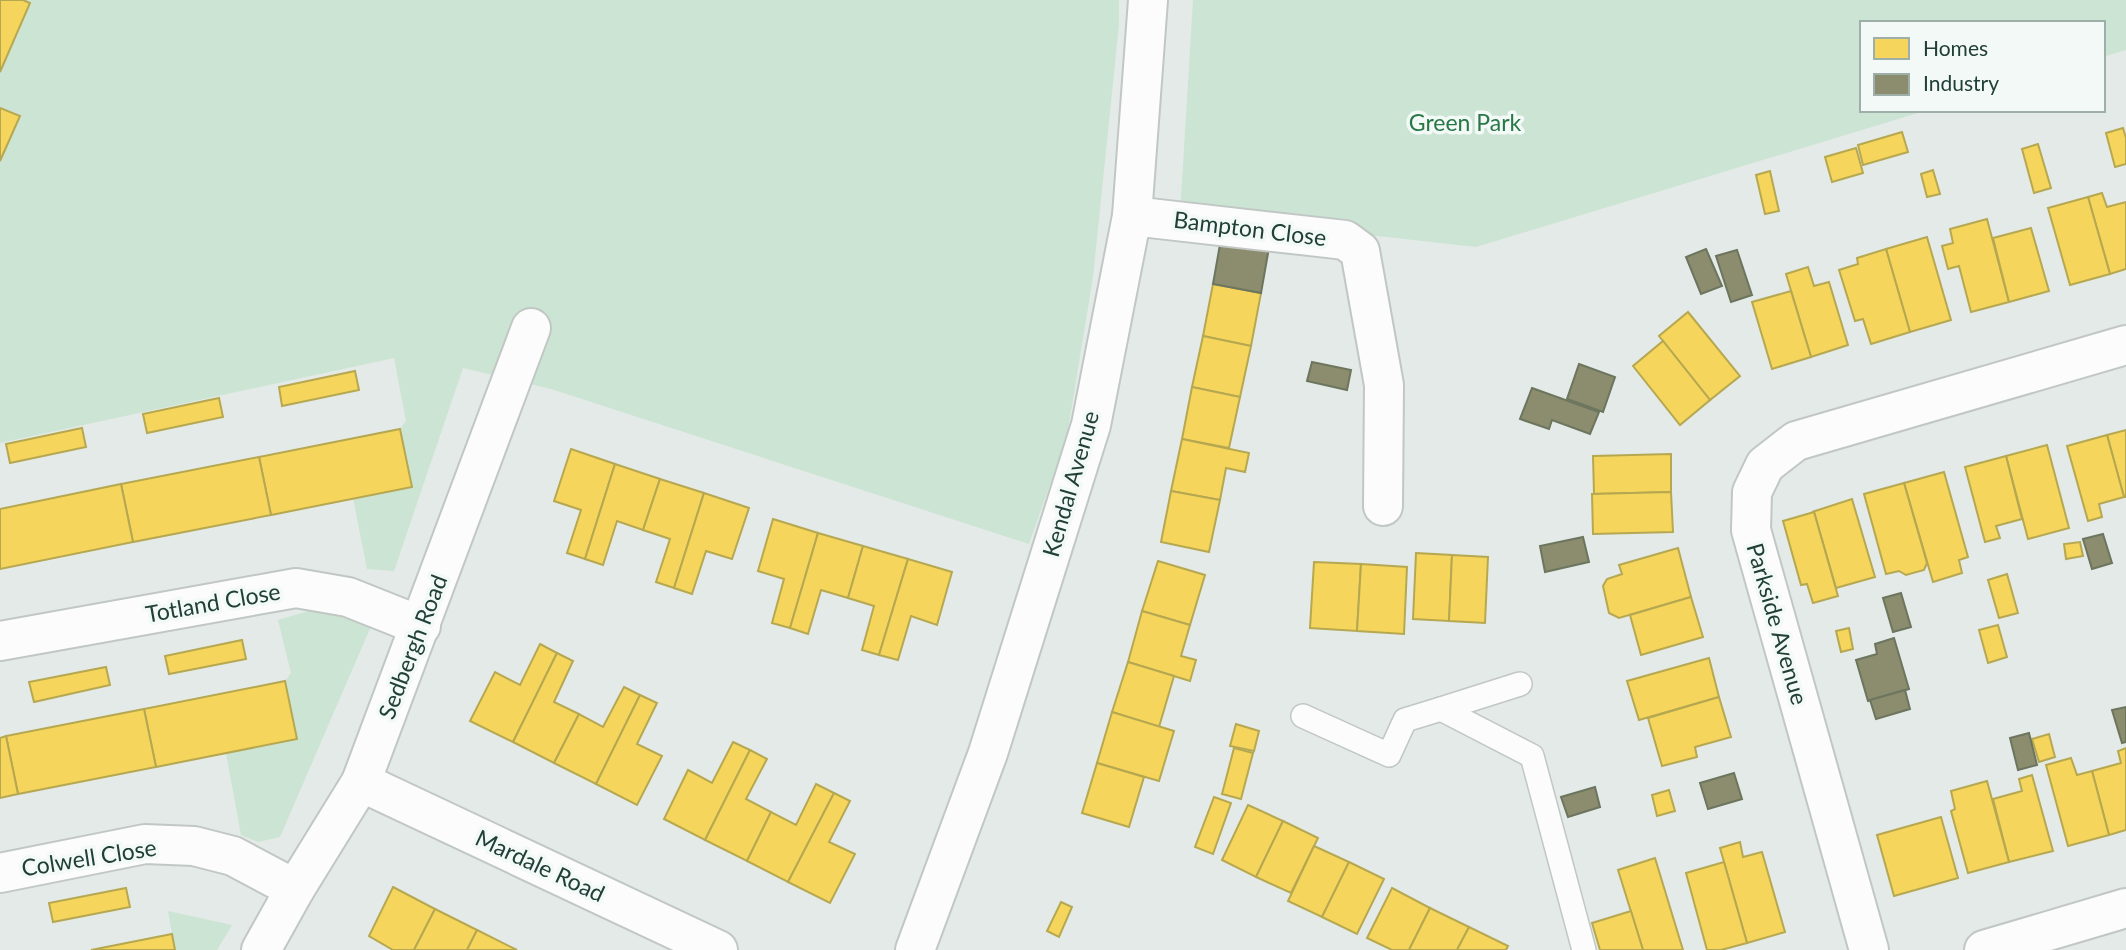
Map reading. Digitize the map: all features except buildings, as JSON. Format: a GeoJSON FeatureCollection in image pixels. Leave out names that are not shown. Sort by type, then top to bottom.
{"type":"FeatureCollection","features":[{"type":"Feature","properties":{"kind":"street","name":"Kendal Avenue"},"geometry":{"type":"LineString","coordinates":[[915,950],[988,752],[1091,425],[1132,216],[1147,0]]}},
{"type":"Feature","properties":{"kind":"street","name":"Bampton Close"},"geometry":{"type":"LineString","coordinates":[[1132,216],[1345,240],[1360,251],[1384,385],[1383,506]]}},
{"type":"Feature","properties":{"kind":"street","name":"Sedbergh Road"},"geometry":{"type":"LineString","coordinates":[[261,950],[361,782],[531,328]]}},
{"type":"Feature","properties":{"kind":"street","name":"Parkside Avenue"},"geometry":{"type":"LineString","coordinates":[[1869,950],[1751,530],[1752,492],[1765,465],[1796,441],[2126,345]]}},
{"type":"Feature","properties":{"kind":"street","name":"Totland Close"},"geometry":{"type":"LineString","coordinates":[[0,641],[296,588],[348,597],[421,626]]}},
{"type":"Feature","properties":{"kind":"street","name":"Mardale Road"},"geometry":{"type":"LineString","coordinates":[[361,782],[718,950]]}},
{"type":"Feature","properties":{"kind":"street","name":"Colwell Close"},"geometry":{"type":"LineString","coordinates":[[0,873],[145,844],[194,846],[233,856],[295,889]]}},
{"type":"Feature","properties":{"kind":"street"},"geometry":{"type":"LineString","coordinates":[[1984,950],[2126,908]]}},
{"type":"Feature","properties":{"kind":"lane"},"geometry":{"type":"LineString","coordinates":[[1303,716],[1389,755],[1405,720],[1520,684]]}},
{"type":"Feature","properties":{"kind":"lane"},"geometry":{"type":"LineString","coordinates":[[1441,709],[1532,756],[1584,950]]}},
{"type":"Feature","properties":{"kind":"green space"},"geometry":{"type":"Polygon","coordinates":[[[23,0],[1119,0],[1119,25],[1093,277],[1067,436],[1029,544],[551,389],[463,368],[394,571],[367,569],[353,498],[412,486],[400,429],[406,421],[394,358],[0,443],[0,161],[20,116],[0,108],[0,72],[23,0]]]}},
{"type":"Feature","properties":{"kind":"green space","name":"Green Park"},"geometry":{"type":"Polygon","coordinates":[[[1193,0],[2126,0],[2126,50],[2105,56],[2105,21],[1860,21],[1860,112],[1921,112],[1476,247],[1180,214],[1193,0]]]}},
{"type":"Feature","properties":{"kind":"green space"},"geometry":{"type":"Polygon","coordinates":[[[325,606],[372,624],[280,837],[258,842],[241,835],[226,753],[297,738],[285,681],[291,673],[278,620],[325,606]]]}},
{"type":"Feature","properties":{"kind":"green space"},"geometry":{"type":"Polygon","coordinates":[[[168,911],[232,925],[217,950],[175,950],[168,911]]]}}]}
